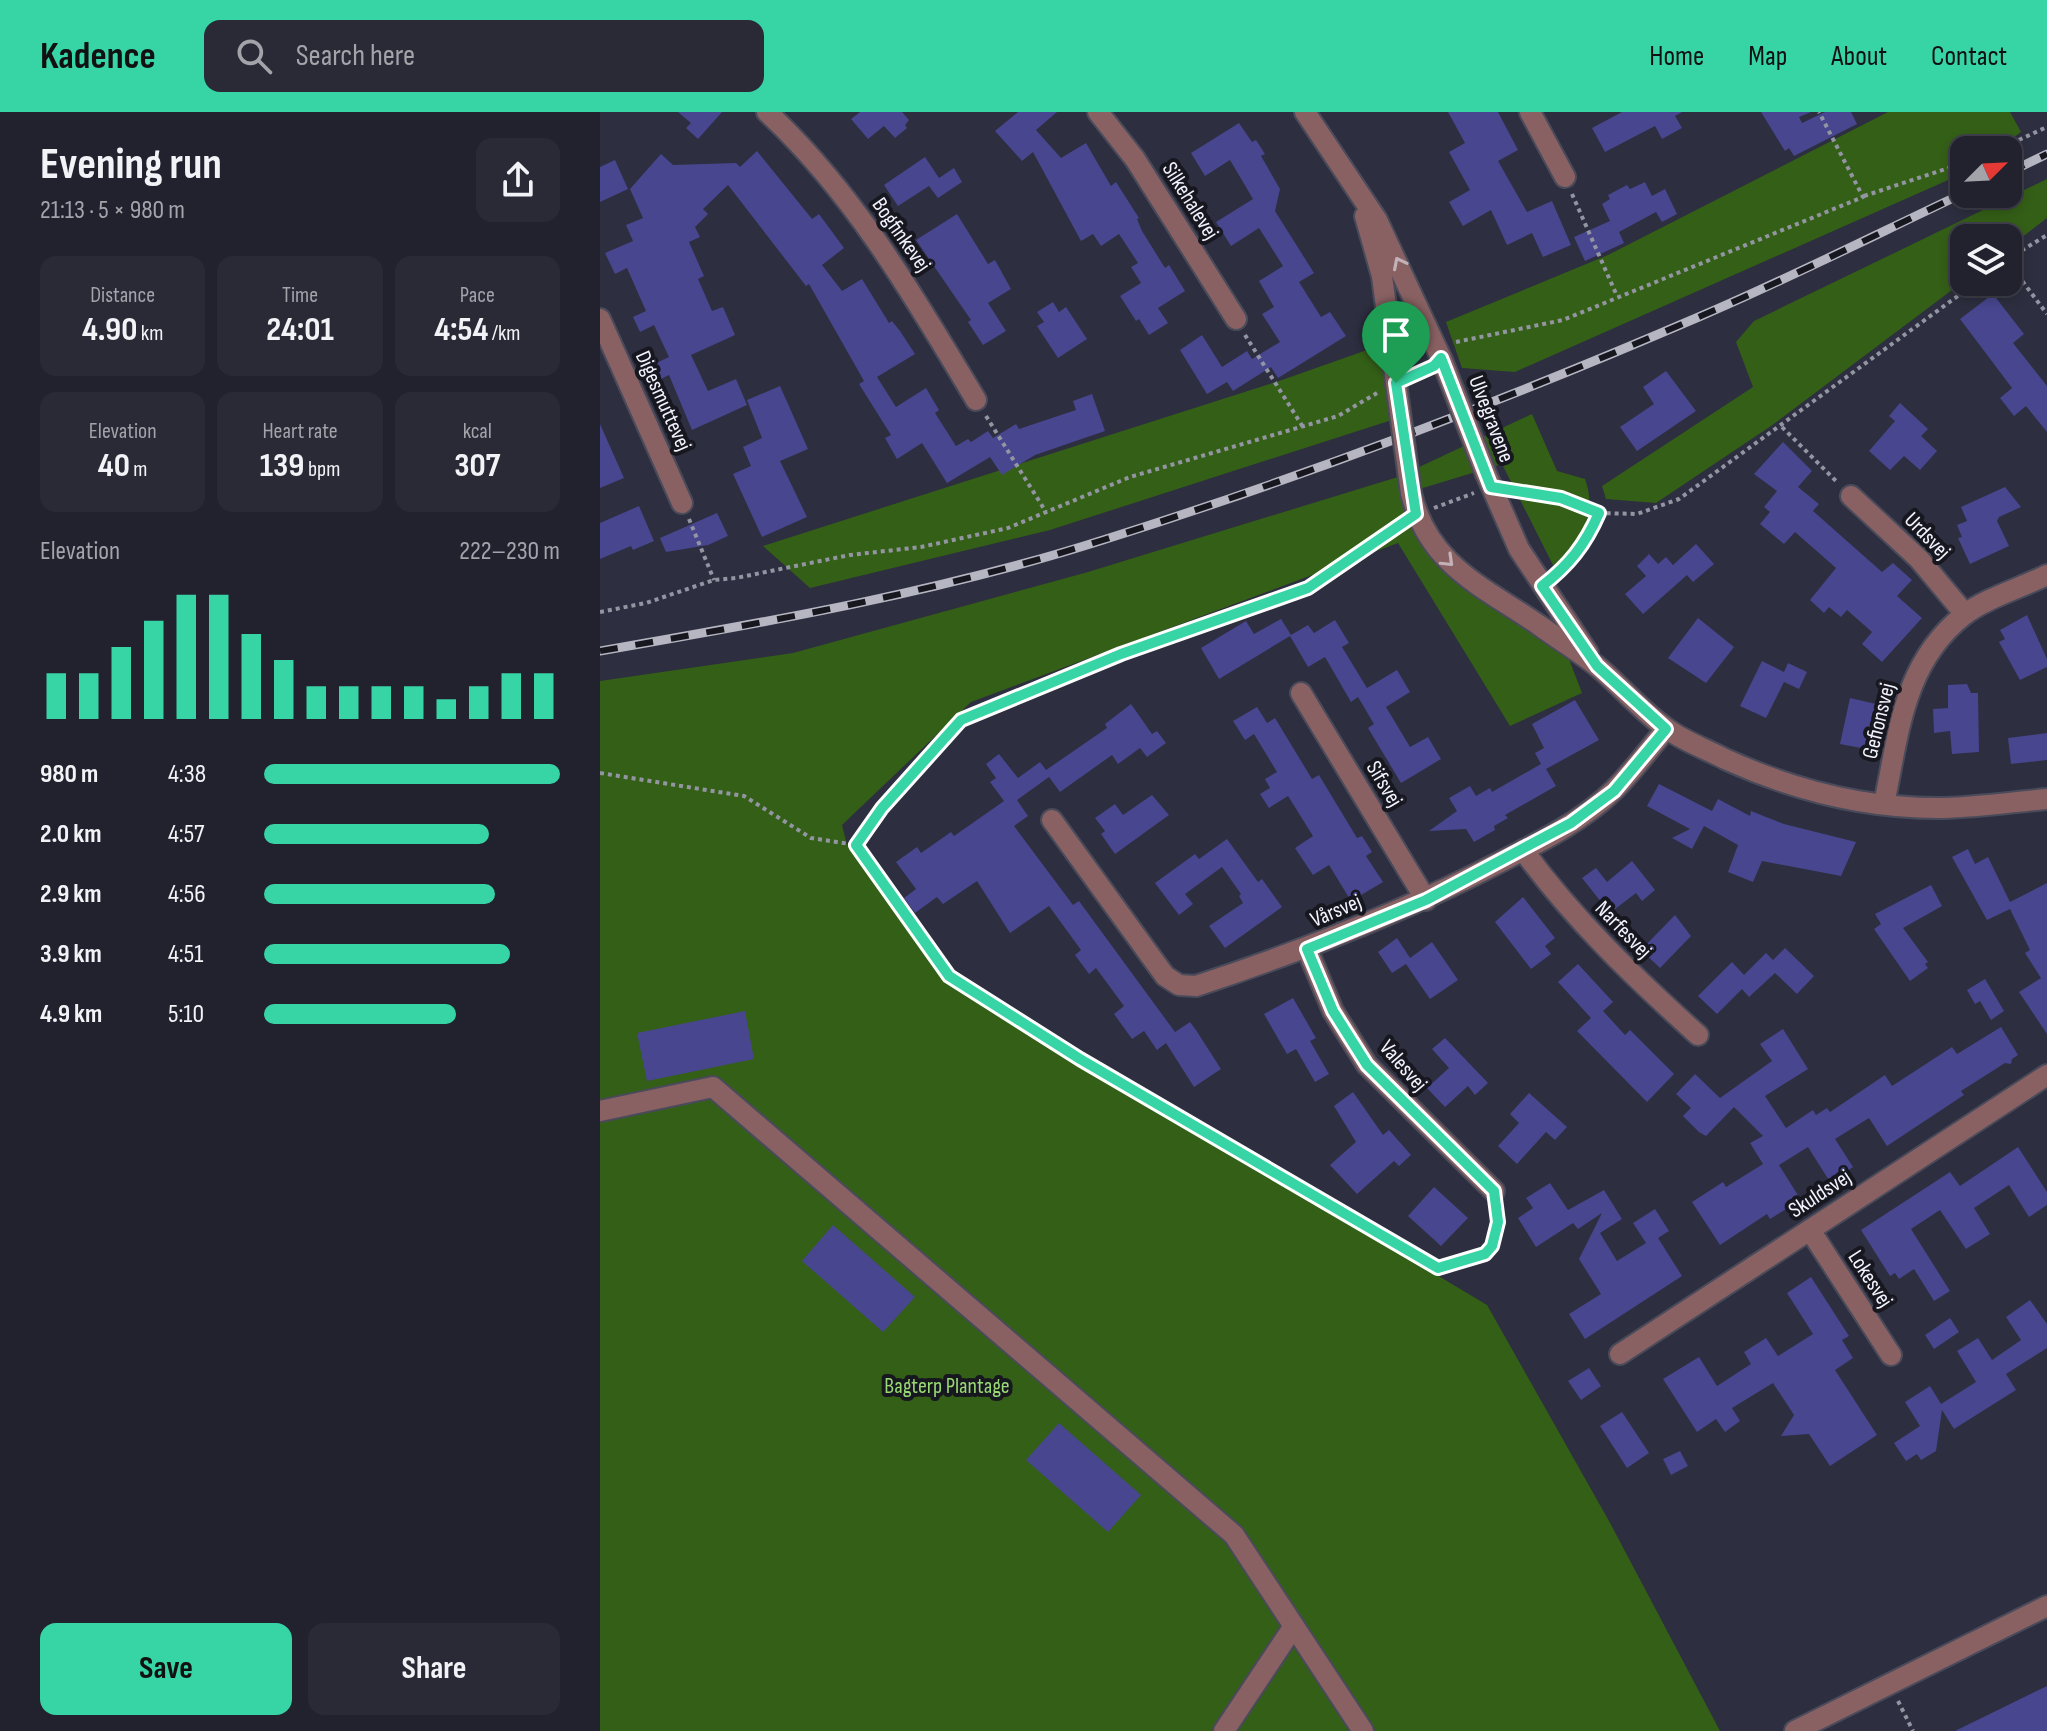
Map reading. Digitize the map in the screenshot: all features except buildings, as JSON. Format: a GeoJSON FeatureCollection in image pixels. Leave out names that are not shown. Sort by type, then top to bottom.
{"type":"FeatureCollection","features":[{"type":"Feature","properties":{"kind":"street","name":"Bogfinkevej"},"geometry":{"type":"LineString","coordinates":[[767,112],[843,194],[907,286],[976,400]]}},
{"type":"Feature","properties":{"kind":"street","name":"Silkehalevej"},"geometry":{"type":"LineString","coordinates":[[1098,112],[1135,159],[1236,319]]}},
{"type":"Feature","properties":{"kind":"street","name":"Ulvegravene"},"geometry":{"type":"LineString","coordinates":[[1305,112],[1377,220],[1441,359],[1519,549],[1597,666]]}},
{"type":"Feature","properties":{"kind":"street"},"geometry":{"type":"LineString","coordinates":[[1530,112],[1565,177]]}},
{"type":"Feature","properties":{"kind":"street","name":"Ulvegravene"},"geometry":{"type":"LineString","coordinates":[[1352,182],[1382,276],[1416,514],[1437,550],[1467,579],[1597,666],[1666,729],[1746,768],[1798,787],[1884,804],[1943,808],[2047,799]]}},
{"type":"Feature","properties":{"kind":"street","name":"Digesmuttevej"},"geometry":{"type":"LineString","coordinates":[[600,319],[682,503]]}},
{"type":"Feature","properties":{"kind":"street","name":"Urdsvej"},"geometry":{"type":"LineString","coordinates":[[1851,496],[1919,559],[1965,614]]}},
{"type":"Feature","properties":{"kind":"street","name":"Gefionsvej"},"geometry":{"type":"LineString","coordinates":[[1884,804],[1903,710],[1916,671],[1965,614],[2047,575]]}},
{"type":"Feature","properties":{"kind":"street","name":"Sifsvej"},"geometry":{"type":"LineString","coordinates":[[1301,693],[1426,900]]}},
{"type":"Feature","properties":{"kind":"street","name":"Vårsvej"},"geometry":{"type":"LineString","coordinates":[[1052,820],[1165,976],[1179,985],[1196,986],[1307,949],[1426,900],[1523,850],[1571,823],[1614,791],[1666,729]]}},
{"type":"Feature","properties":{"kind":"street","name":"Narfesvej"},"geometry":{"type":"LineString","coordinates":[[1523,850],[1561,901],[1621,964],[1698,1035]]}},
{"type":"Feature","properties":{"kind":"street","name":"Valesvej"},"geometry":{"type":"LineString","coordinates":[[1307,949],[1333,1011],[1367,1065],[1494,1191]]}},
{"type":"Feature","properties":{"kind":"street","name":"Skuldsvej"},"geometry":{"type":"LineString","coordinates":[[1620,1354],[2047,1075]]}},
{"type":"Feature","properties":{"kind":"street"},"geometry":{"type":"LineString","coordinates":[[600,1111],[713,1087],[1234,1535],[1363,1731]]}},
{"type":"Feature","properties":{"kind":"street","name":"Lokesvej"},"geometry":{"type":"LineString","coordinates":[[1810,1230],[1891,1355]]}},
{"type":"Feature","properties":{"kind":"street"},"geometry":{"type":"LineString","coordinates":[[1795,1731],[2047,1606]]}},
{"type":"Feature","properties":{"kind":"street"},"geometry":{"type":"LineString","coordinates":[[1224,1731],[1294,1626]]}},
{"type":"Feature","properties":{"kind":"path"},"geometry":{"type":"LineString","coordinates":[[1819,112],[1863,197]]}},
{"type":"Feature","properties":{"kind":"path"},"geometry":{"type":"LineString","coordinates":[[2022,138],[2047,127]]}},
{"type":"Feature","properties":{"kind":"path"},"geometry":{"type":"LineString","coordinates":[[1441,359],[1451,343],[1545,326],[1863,197],[1950,168]]}},
{"type":"Feature","properties":{"kind":"path"},"geometry":{"type":"LineString","coordinates":[[1565,177],[1618,296]]}},
{"type":"Feature","properties":{"kind":"path"},"geometry":{"type":"LineString","coordinates":[[2022,252],[2047,235]]}},
{"type":"Feature","properties":{"kind":"path"},"geometry":{"type":"LineString","coordinates":[[2022,280],[2047,314]]}},
{"type":"Feature","properties":{"kind":"path"},"geometry":{"type":"LineString","coordinates":[[856,845],[882,808],[961,720],[1121,654],[1308,588],[1416,514],[1489,481],[1561,498],[1599,513],[1637,514],[1679,499],[1958,296]]}},
{"type":"Feature","properties":{"kind":"path"},"geometry":{"type":"LineString","coordinates":[[1236,319],[1303,427]]}},
{"type":"Feature","properties":{"kind":"path"},"geometry":{"type":"LineString","coordinates":[[600,612],[646,603],[714,580],[850,555],[921,547],[1008,528],[1130,477],[1338,416],[1396,383]]}},
{"type":"Feature","properties":{"kind":"path"},"geometry":{"type":"LineString","coordinates":[[976,400],[1046,512]]}},
{"type":"Feature","properties":{"kind":"path"},"geometry":{"type":"LineString","coordinates":[[1782,427],[1851,496]]}},
{"type":"Feature","properties":{"kind":"path"},"geometry":{"type":"LineString","coordinates":[[682,503],[714,580]]}},
{"type":"Feature","properties":{"kind":"path"},"geometry":{"type":"LineString","coordinates":[[1542,586],[1567,567],[1586,542],[1599,513]]}},
{"type":"Feature","properties":{"kind":"path"},"geometry":{"type":"LineString","coordinates":[[600,773],[744,796],[811,838],[856,845],[949,976],[1093,1067],[1438,1268],[1485,1254],[1492,1246],[1498,1222],[1494,1191]]}},
{"type":"Feature","properties":{"kind":"path"},"geometry":{"type":"LineString","coordinates":[[1889,1684],[1913,1731]]}},
{"type":"Feature","properties":{"kind":"green space"},"geometry":{"type":"Polygon","coordinates":[[[1888,112],[2010,112],[2021,132],[2016,136],[1950,136],[1950,179],[1515,372],[1462,368],[1446,322],[1608,255],[1888,112]]]}},
{"type":"Feature","properties":{"kind":"green space"},"geometry":{"type":"Polygon","coordinates":[[[2047,179],[2047,218],[2022,237],[2022,224],[1954,224],[1987,208],[2022,208],[2022,191],[2047,179]]]}},
{"type":"Feature","properties":{"kind":"green space"},"geometry":{"type":"Polygon","coordinates":[[[1950,226],[1950,292],[1771,426],[1656,503],[1606,499],[1602,486],[1753,387],[1736,342],[1754,321],[1950,226]]]}},
{"type":"Feature","properties":{"kind":"green space"},"geometry":{"type":"Polygon","coordinates":[[[1384,344],[1392,420],[1050,530],[810,588],[763,546],[1282,380],[1384,344]]]}},
{"type":"Feature","properties":{"kind":"green space","name":"Bagterp Plantage"},"geometry":{"type":"Polygon","coordinates":[[[1532,414],[1557,471],[1585,479],[1589,492],[1588,517],[1584,528],[1556,571],[1502,464],[1403,494],[1413,529],[1454,580],[1567,654],[1582,693],[1510,726],[1398,543],[971,702],[842,825],[847,845],[945,981],[1487,1305],[1609,1521],[1720,1731],[600,1731],[600,681],[793,653],[1088,572],[1398,477],[1532,414]]]}},
{"type":"Feature","properties":{"kind":"railway"},"geometry":{"type":"LineString","coordinates":[[2022,166],[2047,154]]}},
{"type":"Feature","properties":{"kind":"railway"},"geometry":{"type":"LineString","coordinates":[[600,651],[790,617],[917,590],[1041,559],[1178,516],[1405,436],[1628,347],[1767,287],[1950,200]]}},
{"type":"Feature","properties":{"kind":"route"},"geometry":{"type":"LineString","coordinates":[[1441,358],[1491,487],[1561,498],[1599,513],[1586,542],[1567,567],[1542,586],[1597,666],[1666,729],[1614,791],[1571,823],[1426,900],[1307,949],[1333,1011],[1367,1065],[1494,1191],[1498,1222],[1492,1246],[1485,1254],[1438,1268],[1080,1059],[949,976],[856,845],[882,808],[961,720],[1121,654],[1308,588],[1416,514],[1396,383],[1434,366],[1441,358]]}}]}
